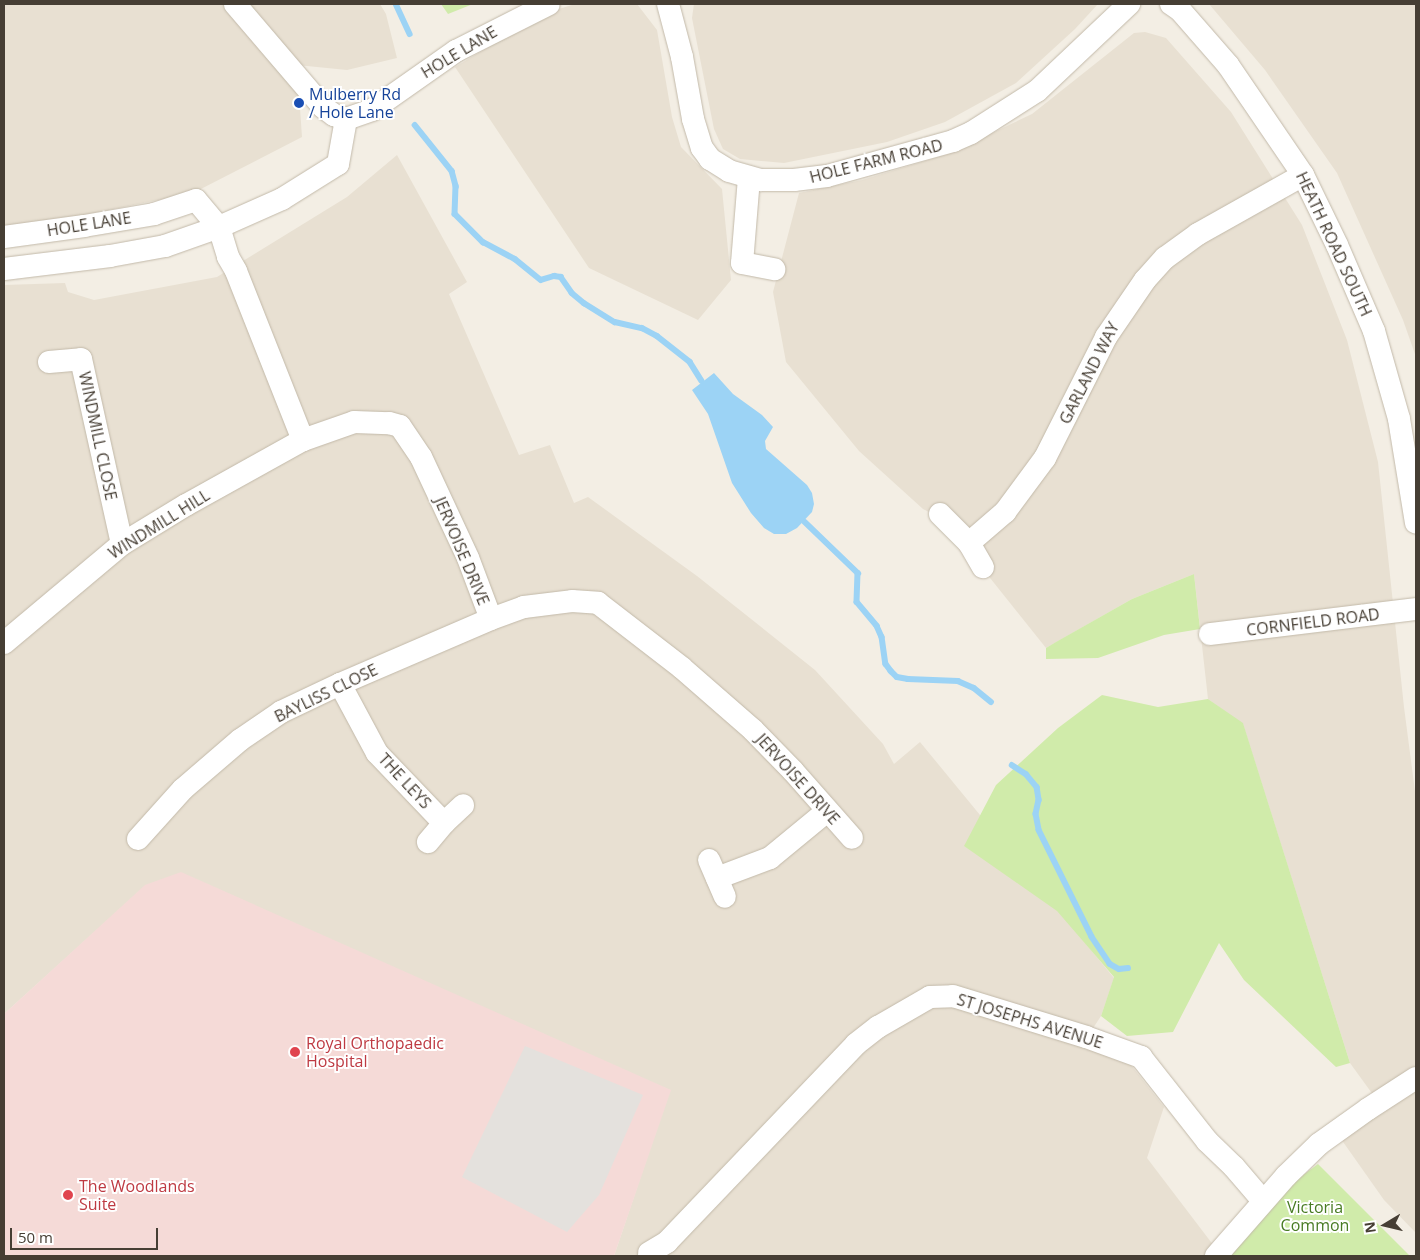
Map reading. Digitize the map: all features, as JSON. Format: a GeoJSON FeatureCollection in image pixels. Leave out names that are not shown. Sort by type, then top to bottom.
{"type":"FeatureCollection","features":[{"type":"Feature","properties":{"kind":"street"},"geometry":{"type":"LineString","coordinates":[[235,4],[323,107],[334,115],[346,119]]}},
{"type":"Feature","properties":{"kind":"street","name":"HOLE LANE"},"geometry":{"type":"LineString","coordinates":[[4,268],[110,256],[165,246],[219,227],[282,199],[338,164],[346,119],[372,110],[456,51],[549,4]]}},
{"type":"Feature","properties":{"kind":"street","name":"HOLE FARM ROAD"},"geometry":{"type":"LineString","coordinates":[[668,4],[682,57],[693,119],[702,148],[710,159],[729,171],[750,178],[794,180],[827,176],[959,139],[1002,115],[1037,92],[1129,4]]}},
{"type":"Feature","properties":{"kind":"street","name":"HEATH ROAD SOUTH"},"geometry":{"type":"LineString","coordinates":[[1171,4],[1180,10],[1228,65],[1303,175],[1338,244],[1374,331],[1399,419],[1416,523]]}},
{"type":"Feature","properties":{"kind":"street","name":"GARLAND WAY"},"geometry":{"type":"LineString","coordinates":[[968,543],[1005,512],[1045,458],[1106,337],[1145,280],[1165,258],[1198,234],[1303,175]]}},
{"type":"Feature","properties":{"kind":"street"},"geometry":{"type":"LineString","coordinates":[[750,178],[742,263],[774,269]]}},
{"type":"Feature","properties":{"kind":"street","name":"HOLE LANE"},"geometry":{"type":"LineString","coordinates":[[4,236],[84,226],[154,214],[196,200],[219,227]]}},
{"type":"Feature","properties":{"kind":"street"},"geometry":{"type":"LineString","coordinates":[[219,227],[228,257],[236,271],[303,440]]}},
{"type":"Feature","properties":{"kind":"street","name":"WINDMILL CLOSE"},"geometry":{"type":"LineString","coordinates":[[49,362],[82,359],[122,544]]}},
{"type":"Feature","properties":{"kind":"street","name":"JERVOISE DRIVE"},"geometry":{"type":"LineString","coordinates":[[303,440],[354,422],[389,423],[400,426],[421,457],[468,558],[491,619],[524,607],[572,602],[598,603],[682,668],[753,730],[793,771],[852,838]]}},
{"type":"Feature","properties":{"kind":"street","name":"WINDMILL HILL"},"geometry":{"type":"LineString","coordinates":[[4,643],[122,544],[186,505],[303,440]]}},
{"type":"Feature","properties":{"kind":"street"},"geometry":{"type":"LineString","coordinates":[[940,514],[968,543],[983,567]]}},
{"type":"Feature","properties":{"kind":"street","name":"CORNFIELD ROAD"},"geometry":{"type":"LineString","coordinates":[[1210,634],[1416,610]]}},
{"type":"Feature","properties":{"kind":"street","name":"BAYLISS CLOSE"},"geometry":{"type":"LineString","coordinates":[[138,839],[183,789],[240,740],[281,712],[340,684],[491,619]]}},
{"type":"Feature","properties":{"kind":"street","name":"THE LEYS"},"geometry":{"type":"LineString","coordinates":[[340,684],[377,753],[444,823]]}},
{"type":"Feature","properties":{"kind":"street","name":"THE LEYS"},"geometry":{"type":"LineString","coordinates":[[428,842],[463,805]]}},
{"type":"Feature","properties":{"kind":"street"},"geometry":{"type":"LineString","coordinates":[[717,878],[770,858],[827,811]]}},
{"type":"Feature","properties":{"kind":"street","name":"ST JOSEPHS AVENUE"},"geometry":{"type":"LineString","coordinates":[[649,1253],[667,1242],[856,1044],[878,1026],[930,997],[953,996],[1086,1037],[1141,1057],[1207,1141],[1234,1167],[1263,1202]]}},
{"type":"Feature","properties":{"kind":"street"},"geometry":{"type":"LineString","coordinates":[[1216,1256],[1263,1202],[1319,1144],[1416,1078]]}},
{"type":"Feature","properties":{"kind":"shaded area"},"geometry":{"type":"Polygon","coordinates":[[[4,4],[380,4],[386,14],[397,58],[347,70],[297,65],[302,137],[193,193],[59,220],[4,226],[4,4]]]}},
{"type":"Feature","properties":{"kind":"shaded area"},"geometry":{"type":"Polygon","coordinates":[[[575,4],[637,4],[657,30],[672,117],[681,147],[722,189],[731,280],[698,320],[589,268],[455,67],[546,13],[575,4]]]}},
{"type":"Feature","properties":{"kind":"shaded area"},"geometry":{"type":"Polygon","coordinates":[[[694,4],[1098,4],[1075,29],[1016,83],[945,122],[887,142],[784,163],[740,159],[723,149],[714,129],[692,18],[694,4]]]}},
{"type":"Feature","properties":{"kind":"shaded area"},"geometry":{"type":"Polygon","coordinates":[[[1209,4],[1416,4],[1416,357],[1403,320],[1337,173],[1265,70],[1209,4]]]}},
{"type":"Feature","properties":{"kind":"shaded area"},"geometry":{"type":"Polygon","coordinates":[[[1145,32],[1166,38],[1231,112],[1302,225],[1347,340],[1378,462],[1404,707],[1416,799],[1416,1233],[1384,1200],[1341,1139],[1379,1103],[1350,1063],[1243,724],[1208,699],[1194,574],[1132,599],[1046,648],[943,519],[923,509],[859,451],[786,362],[773,292],[799,193],[862,180],[948,154],[1032,114],[1134,33],[1145,32]]]}},
{"type":"Feature","properties":{"kind":"shaded area"},"geometry":{"type":"Polygon","coordinates":[[[397,155],[467,282],[449,294],[519,455],[550,445],[574,503],[588,497],[697,576],[815,670],[883,744],[894,764],[920,742],[1114,978],[1101,1016],[1082,1045],[1127,1060],[1164,1107],[1147,1158],[1214,1246],[1225,1256],[614,1256],[670,1090],[145,886],[4,1014],[4,285],[65,283],[68,292],[94,300],[217,277],[347,197],[397,155]]]}},
{"type":"Feature","properties":{"kind":"shaded area","name":"Royal Orthopaedic Hospital"},"geometry":{"type":"Polygon","coordinates":[[[181,872],[671,1090],[614,1256],[4,1256],[4,1014],[145,885],[181,872]]]}},
{"type":"Feature","properties":{"kind":"shaded area"},"geometry":{"type":"Polygon","coordinates":[[[525,1046],[643,1095],[599,1195],[567,1232],[462,1177],[525,1046]]]}},
{"type":"Feature","properties":{"kind":"green space"},"geometry":{"type":"Polygon","coordinates":[[[441,4],[473,4],[448,14],[441,4]]]}},
{"type":"Feature","properties":{"kind":"green space"},"geometry":{"type":"Polygon","coordinates":[[[1194,574],[1200,629],[1164,635],[1098,658],[1046,659],[1046,648],[1056,642],[1132,599],[1194,574]]]}},
{"type":"Feature","properties":{"kind":"green space"},"geometry":{"type":"Polygon","coordinates":[[[1102,695],[1158,707],[1208,699],[1243,723],[1350,1063],[1336,1067],[1244,980],[1219,943],[1173,1032],[1127,1036],[1101,1016],[1114,977],[1057,911],[964,846],[996,785],[1058,728],[1102,695]]]}},
{"type":"Feature","properties":{"kind":"green space","name":"Victoria Common"},"geometry":{"type":"Polygon","coordinates":[[[1318,1164],[1410,1256],[1229,1256],[1279,1193],[1318,1164]]]}},
{"type":"Feature","properties":{"kind":"water"},"geometry":{"type":"Polygon","coordinates":[[[714,373],[733,394],[762,415],[773,427],[765,441],[766,449],[807,485],[812,493],[814,504],[812,512],[797,528],[786,534],[774,534],[764,528],[751,513],[732,483],[708,414],[692,390],[714,373]]]}},
{"type":"Feature","properties":{"kind":"waterway"},"geometry":{"type":"LineString","coordinates":[[396,4],[410,34]]}},
{"type":"Feature","properties":{"kind":"waterway"},"geometry":{"type":"LineString","coordinates":[[415,125],[452,171],[456,186],[455,214],[483,242],[515,259],[541,280],[554,276],[561,277],[572,293],[584,303],[615,322],[642,328],[657,336],[690,362],[702,381]]}},
{"type":"Feature","properties":{"kind":"waterway"},"geometry":{"type":"LineString","coordinates":[[805,522],[858,573],[857,602],[877,626],[882,637],[886,664],[897,677],[958,681],[974,688],[991,702]]}},
{"type":"Feature","properties":{"kind":"waterway"},"geometry":{"type":"LineString","coordinates":[[1012,765],[1026,774],[1037,787],[1039,800],[1036,814],[1039,830],[1092,937],[1110,964],[1119,969],[1128,968]]}},
{"type":"Feature","properties":{"kind":"place","name":"Mulberry Rd / Hole Lane"},"geometry":{"type":"Point","coordinates":[299,103]}},
{"type":"Feature","properties":{"kind":"place","name":"Royal Orthopaedic Hospital"},"geometry":{"type":"Point","coordinates":[295,1052]}},
{"type":"Feature","properties":{"kind":"place","name":"The Woodlands Suite"},"geometry":{"type":"Point","coordinates":[68,1195]}}]}
